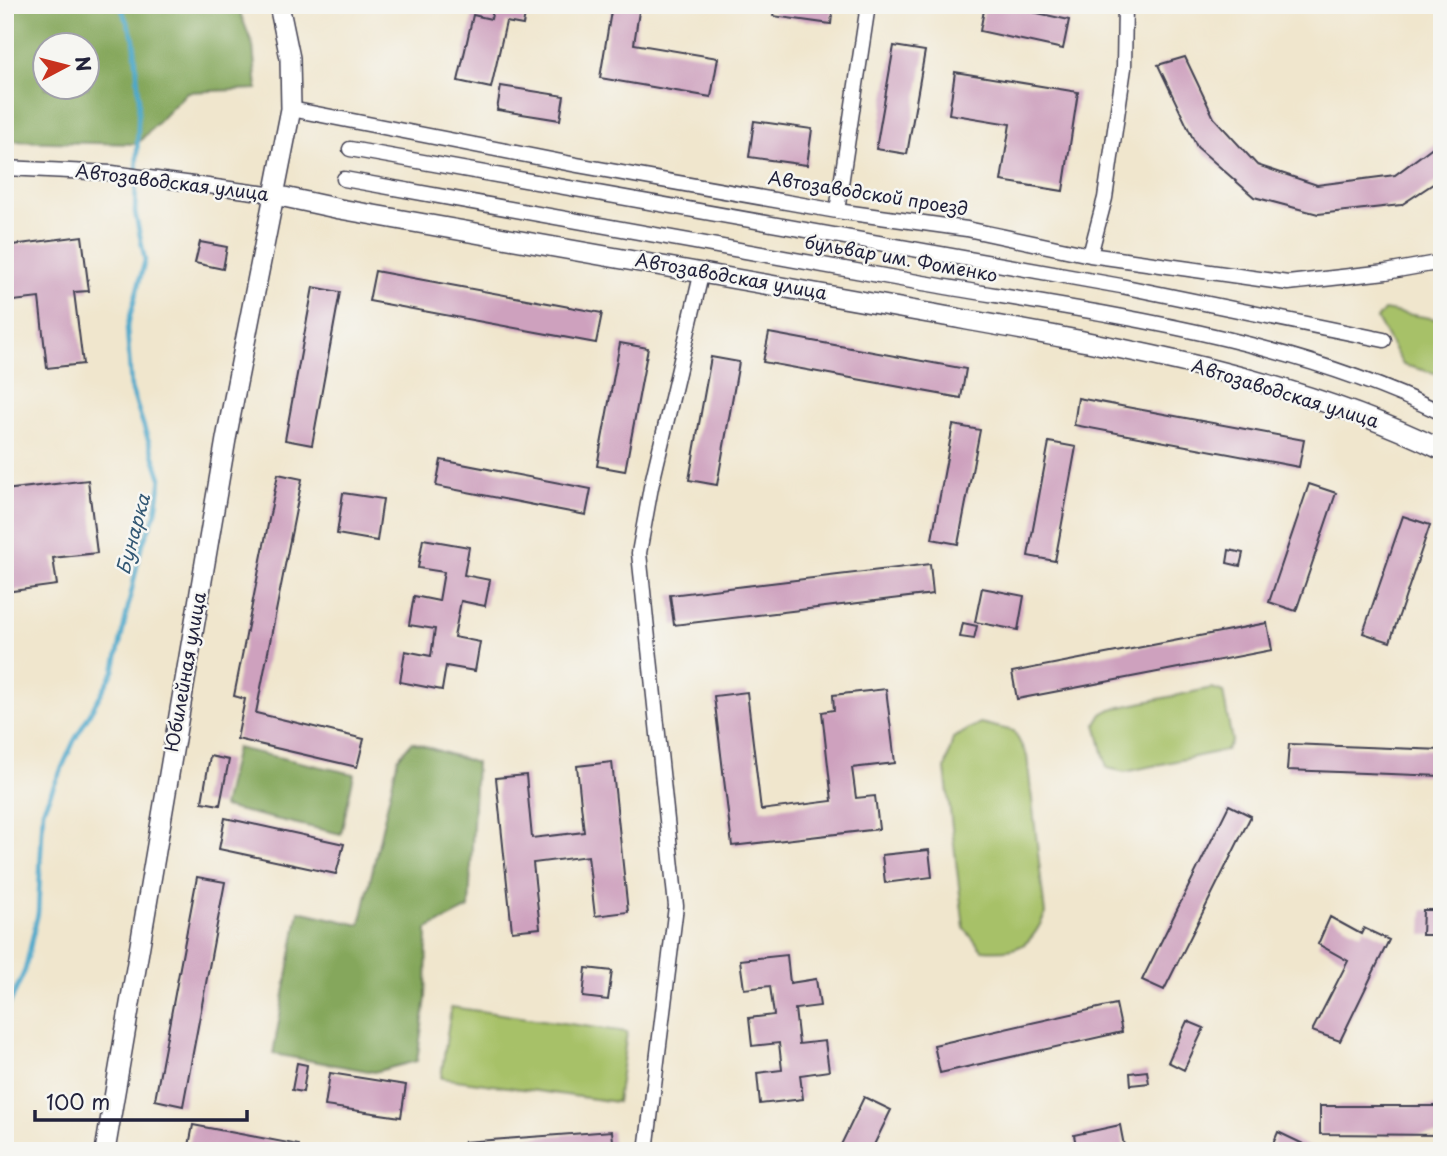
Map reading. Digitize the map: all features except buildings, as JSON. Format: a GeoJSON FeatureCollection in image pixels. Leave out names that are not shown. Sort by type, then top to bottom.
{"type":"FeatureCollection","features":[{"type":"Feature","properties":{"kind":"street","name":"Юбилейная улица"},"geometry":{"type":"LineString","coordinates":[[105,1151],[226,439],[291,109],[290,58],[279,5]]}},
{"type":"Feature","properties":{"kind":"street"},"geometry":{"type":"LineString","coordinates":[[837,211],[868,5]]}},
{"type":"Feature","properties":{"kind":"street"},"geometry":{"type":"LineString","coordinates":[[1090,255],[1105,198],[1124,68],[1125,5]]}},
{"type":"Feature","properties":{"kind":"street","name":"Автозаводской проезд"},"geometry":{"type":"LineString","coordinates":[[291,109],[837,211],[967,229],[1090,255],[1288,283],[1386,272],[1442,262]]}},
{"type":"Feature","properties":{"kind":"street","name":"бульвар им. Фоменко"},"geometry":{"type":"LineString","coordinates":[[350,149],[1108,283],[1384,340]]}},
{"type":"Feature","properties":{"kind":"street","name":"Автозаводская улица"},"geometry":{"type":"LineString","coordinates":[[5,169],[112,173],[275,195],[354,212],[702,271],[1209,367],[1400,430],[1442,450]]}},
{"type":"Feature","properties":{"kind":"street","name":"бульвар им. Фоменко"},"geometry":{"type":"LineString","coordinates":[[344,178],[1110,315],[1266,348],[1401,394],[1442,414]]}},
{"type":"Feature","properties":{"kind":"street"},"geometry":{"type":"LineString","coordinates":[[646,1151],[676,906],[639,553],[651,486],[702,271]]}},
{"type":"Feature","properties":{"kind":"green space"},"geometry":{"type":"Polygon","coordinates":[[[5,5],[237,5],[253,46],[257,89],[187,92],[137,144],[5,141],[5,5]]]}},
{"type":"Feature","properties":{"kind":"green space"},"geometry":{"type":"Polygon","coordinates":[[[1384,310],[1442,320],[1442,375],[1403,365],[1377,319],[1384,310]]]}},
{"type":"Feature","properties":{"kind":"green space"},"geometry":{"type":"Polygon","coordinates":[[[1212,688],[1223,692],[1232,741],[1226,750],[1125,772],[1107,768],[1096,724],[1102,714],[1111,709],[1212,688]]]}},
{"type":"Feature","properties":{"kind":"green space"},"geometry":{"type":"Polygon","coordinates":[[[980,723],[1014,731],[1027,756],[1045,914],[1028,941],[1014,949],[982,950],[964,928],[945,769],[953,738],[980,723]]]}},
{"type":"Feature","properties":{"kind":"green space"},"geometry":{"type":"Polygon","coordinates":[[[412,742],[476,763],[469,908],[427,929],[426,998],[417,1061],[374,1072],[273,1054],[299,911],[360,925],[398,758],[412,742]]]}},
{"type":"Feature","properties":{"kind":"green space"},"geometry":{"type":"Polygon","coordinates":[[[236,748],[354,774],[341,834],[223,807],[236,748]]]}},
{"type":"Feature","properties":{"kind":"green space"},"geometry":{"type":"Polygon","coordinates":[[[451,1007],[627,1032],[617,1102],[441,1078],[451,1007]]]}},
{"type":"Feature","properties":{"kind":"waterway","name":"Бунарка"},"geometry":{"type":"LineString","coordinates":[[5,1014],[25,970],[38,913],[43,810],[74,741],[114,671],[141,548],[156,512],[161,478],[131,388],[127,328],[145,260],[135,212],[139,96],[134,39],[120,5]]}}]}
